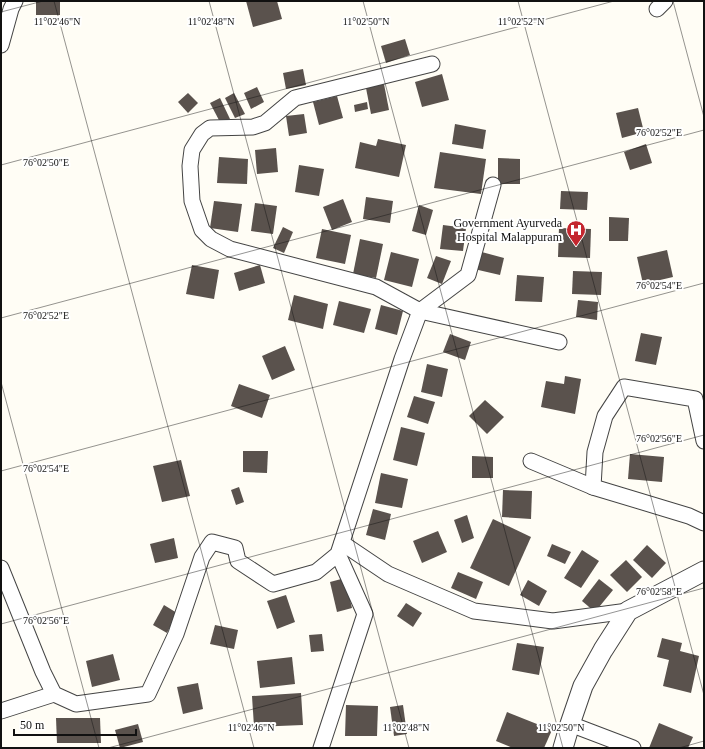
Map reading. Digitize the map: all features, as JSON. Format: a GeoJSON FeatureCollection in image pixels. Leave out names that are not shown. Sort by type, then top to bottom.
{"type":"FeatureCollection","features":[{"type":"Feature","properties":{"kind":"street"},"geometry":{"type":"LineString","coordinates":[[1,45],[11,9],[15,1]]}},
{"type":"Feature","properties":{"kind":"street"},"geometry":{"type":"LineString","coordinates":[[432,64],[295,98],[265,123],[253,127],[210,128],[202,134],[192,150],[190,166],[192,201],[202,230],[211,239],[230,249],[376,287],[420,311],[559,342]]}},
{"type":"Feature","properties":{"kind":"street"},"geometry":{"type":"LineString","coordinates":[[1,568],[43,672],[54,694],[76,704],[148,694],[176,634],[202,556],[212,542],[235,548],[238,561],[273,584],[316,572],[340,548],[402,359],[420,311],[468,275],[492,185]]}},
{"type":"Feature","properties":{"kind":"street"},"geometry":{"type":"LineString","coordinates":[[593,487],[595,452],[605,416],[624,387],[695,399],[704,441]]}},
{"type":"Feature","properties":{"kind":"street"},"geometry":{"type":"LineString","coordinates":[[531,461],[593,487],[689,516],[704,523]]}},
{"type":"Feature","properties":{"kind":"street"},"geometry":{"type":"LineString","coordinates":[[340,548],[388,574],[474,611],[553,621],[628,611],[704,571]]}},
{"type":"Feature","properties":{"kind":"street"},"geometry":{"type":"LineString","coordinates":[[321,748],[365,614],[340,548]]}},
{"type":"Feature","properties":{"kind":"street"},"geometry":{"type":"LineString","coordinates":[[563,748],[583,686],[603,650],[628,611]]}},
{"type":"Feature","properties":{"kind":"street"},"geometry":{"type":"LineString","coordinates":[[1,711],[54,694]]}},
{"type":"Feature","properties":{"kind":"street"},"geometry":{"type":"LineString","coordinates":[[570,724],[633,748]]}},
{"type":"Feature","properties":{"kind":"building"},"geometry":{"type":"Polygon","coordinates":[[[36,1],[60,1],[60,15],[36,15],[36,1]]]}},
{"type":"Feature","properties":{"kind":"building"},"geometry":{"type":"Polygon","coordinates":[[[246,1],[277,1],[282,19],[253,27],[246,1]]]}},
{"type":"Feature","properties":{"kind":"building"},"geometry":{"type":"Polygon","coordinates":[[[405,39],[410,55],[386,63],[381,46],[405,39]]]}},
{"type":"Feature","properties":{"kind":"building"},"geometry":{"type":"Polygon","coordinates":[[[303,69],[306,85],[286,89],[283,73],[303,69]]]}},
{"type":"Feature","properties":{"kind":"building"},"geometry":{"type":"Polygon","coordinates":[[[442,74],[449,100],[422,107],[415,82],[442,74]]]}},
{"type":"Feature","properties":{"kind":"building"},"geometry":{"type":"Polygon","coordinates":[[[384,84],[389,110],[371,114],[366,88],[384,84]]]}},
{"type":"Feature","properties":{"kind":"building"},"geometry":{"type":"Polygon","coordinates":[[[257,87],[264,102],[251,109],[244,93],[257,87]]]}},
{"type":"Feature","properties":{"kind":"building"},"geometry":{"type":"Polygon","coordinates":[[[188,93],[198,103],[188,113],[178,102],[188,93]]]}},
{"type":"Feature","properties":{"kind":"building"},"geometry":{"type":"Polygon","coordinates":[[[234,93],[245,114],[235,118],[225,98],[234,93]]]}},
{"type":"Feature","properties":{"kind":"building"},"geometry":{"type":"Polygon","coordinates":[[[337,96],[343,118],[319,125],[313,102],[337,96]]]}},
{"type":"Feature","properties":{"kind":"building"},"geometry":{"type":"Polygon","coordinates":[[[220,98],[230,119],[221,124],[210,103],[220,98]]]}},
{"type":"Feature","properties":{"kind":"building"},"geometry":{"type":"Polygon","coordinates":[[[367,102],[368,109],[355,112],[354,105],[367,102]]]}},
{"type":"Feature","properties":{"kind":"building"},"geometry":{"type":"Polygon","coordinates":[[[638,108],[644,132],[622,138],[616,113],[638,108]]]}},
{"type":"Feature","properties":{"kind":"building"},"geometry":{"type":"Polygon","coordinates":[[[304,114],[307,133],[289,136],[286,116],[304,114]]]}},
{"type":"Feature","properties":{"kind":"building"},"geometry":{"type":"Polygon","coordinates":[[[455,124],[486,130],[483,149],[452,144],[455,124]]]}},
{"type":"Feature","properties":{"kind":"building"},"geometry":{"type":"Polygon","coordinates":[[[378,139],[406,145],[399,177],[355,168],[360,142],[376,146],[378,139]]]}},
{"type":"Feature","properties":{"kind":"building"},"geometry":{"type":"Polygon","coordinates":[[[646,144],[652,163],[630,170],[624,152],[646,144]]]}},
{"type":"Feature","properties":{"kind":"building"},"geometry":{"type":"Polygon","coordinates":[[[276,148],[278,172],[257,174],[255,150],[276,148]]]}},
{"type":"Feature","properties":{"kind":"building"},"geometry":{"type":"Polygon","coordinates":[[[440,152],[486,159],[481,194],[434,188],[440,152]]]}},
{"type":"Feature","properties":{"kind":"building"},"geometry":{"type":"Polygon","coordinates":[[[219,157],[248,159],[247,184],[217,183],[219,157]]]}},
{"type":"Feature","properties":{"kind":"building"},"geometry":{"type":"Polygon","coordinates":[[[498,158],[520,159],[520,184],[498,184],[498,158]]]}},
{"type":"Feature","properties":{"kind":"building"},"geometry":{"type":"Polygon","coordinates":[[[299,165],[324,169],[319,196],[295,192],[299,165]]]}},
{"type":"Feature","properties":{"kind":"building"},"geometry":{"type":"Polygon","coordinates":[[[561,191],[588,192],[587,210],[560,209],[561,191]]]}},
{"type":"Feature","properties":{"kind":"building"},"geometry":{"type":"Polygon","coordinates":[[[366,197],[393,201],[390,223],[363,219],[366,197]]]}},
{"type":"Feature","properties":{"kind":"building"},"geometry":{"type":"Polygon","coordinates":[[[343,199],[352,222],[332,230],[323,207],[343,199]]]}},
{"type":"Feature","properties":{"kind":"building"},"geometry":{"type":"Polygon","coordinates":[[[214,201],[242,204],[238,232],[210,228],[214,201]]]}},
{"type":"Feature","properties":{"kind":"building"},"geometry":{"type":"Polygon","coordinates":[[[255,203],[277,206],[273,234],[251,231],[255,203]]]}},
{"type":"Feature","properties":{"kind":"building"},"geometry":{"type":"Polygon","coordinates":[[[419,205],[433,210],[426,235],[412,231],[419,205]]]}},
{"type":"Feature","properties":{"kind":"building"},"geometry":{"type":"Polygon","coordinates":[[[609,217],[629,218],[628,241],[609,241],[609,217]]]}},
{"type":"Feature","properties":{"kind":"building"},"geometry":{"type":"Polygon","coordinates":[[[443,225],[466,228],[463,251],[440,249],[443,225]]]}},
{"type":"Feature","properties":{"kind":"building"},"geometry":{"type":"Polygon","coordinates":[[[283,227],[293,232],[284,253],[273,248],[283,227]]]}},
{"type":"Feature","properties":{"kind":"building"},"geometry":{"type":"Polygon","coordinates":[[[559,228],[591,229],[590,258],[558,257],[559,228]]]}},
{"type":"Feature","properties":{"kind":"building"},"geometry":{"type":"Polygon","coordinates":[[[322,229],[351,235],[345,264],[316,258],[322,229]]]}},
{"type":"Feature","properties":{"kind":"building"},"geometry":{"type":"Polygon","coordinates":[[[360,239],[383,244],[376,278],[353,274],[360,239]]]}},
{"type":"Feature","properties":{"kind":"building"},"geometry":{"type":"Polygon","coordinates":[[[667,250],[673,277],[643,284],[637,257],[667,250]]]}},
{"type":"Feature","properties":{"kind":"building"},"geometry":{"type":"Polygon","coordinates":[[[478,251],[504,258],[500,275],[474,269],[478,251]]]}},
{"type":"Feature","properties":{"kind":"building"},"geometry":{"type":"Polygon","coordinates":[[[391,252],[419,259],[412,287],[384,280],[391,252]]]}},
{"type":"Feature","properties":{"kind":"building"},"geometry":{"type":"Polygon","coordinates":[[[436,256],[451,261],[442,284],[427,278],[436,256]]]}},
{"type":"Feature","properties":{"kind":"building"},"geometry":{"type":"Polygon","coordinates":[[[192,265],[219,270],[214,299],[186,294],[192,265]]]}},
{"type":"Feature","properties":{"kind":"building"},"geometry":{"type":"Polygon","coordinates":[[[260,265],[265,283],[239,291],[234,273],[260,265]]]}},
{"type":"Feature","properties":{"kind":"building"},"geometry":{"type":"Polygon","coordinates":[[[573,271],[602,272],[601,295],[572,294],[573,271]]]}},
{"type":"Feature","properties":{"kind":"building"},"geometry":{"type":"Polygon","coordinates":[[[517,275],[544,277],[542,302],[515,301],[517,275]]]}},
{"type":"Feature","properties":{"kind":"building"},"geometry":{"type":"Polygon","coordinates":[[[294,295],[328,304],[323,329],[288,320],[294,295]]]}},
{"type":"Feature","properties":{"kind":"building"},"geometry":{"type":"Polygon","coordinates":[[[578,300],[598,302],[597,320],[576,317],[578,300]]]}},
{"type":"Feature","properties":{"kind":"building"},"geometry":{"type":"Polygon","coordinates":[[[339,301],[371,309],[364,333],[333,325],[339,301]]]}},
{"type":"Feature","properties":{"kind":"building"},"geometry":{"type":"Polygon","coordinates":[[[381,305],[403,311],[397,335],[375,329],[381,305]]]}},
{"type":"Feature","properties":{"kind":"building"},"geometry":{"type":"Polygon","coordinates":[[[641,333],[662,337],[656,365],[635,361],[641,333]]]}},
{"type":"Feature","properties":{"kind":"building"},"geometry":{"type":"Polygon","coordinates":[[[450,334],[471,342],[465,360],[443,352],[450,334]]]}},
{"type":"Feature","properties":{"kind":"building"},"geometry":{"type":"Polygon","coordinates":[[[285,346],[295,370],[272,380],[262,356],[285,346]]]}},
{"type":"Feature","properties":{"kind":"building"},"geometry":{"type":"Polygon","coordinates":[[[427,364],[448,369],[442,397],[421,392],[427,364]]]}},
{"type":"Feature","properties":{"kind":"building"},"geometry":{"type":"Polygon","coordinates":[[[565,376],[581,379],[575,414],[541,407],[546,381],[564,384],[565,376]]]}},
{"type":"Feature","properties":{"kind":"building"},"geometry":{"type":"Polygon","coordinates":[[[239,384],[270,395],[262,418],[231,406],[239,384]]]}},
{"type":"Feature","properties":{"kind":"building"},"geometry":{"type":"Polygon","coordinates":[[[414,396],[435,402],[428,424],[407,417],[414,396]]]}},
{"type":"Feature","properties":{"kind":"building"},"geometry":{"type":"Polygon","coordinates":[[[485,400],[504,417],[487,434],[469,416],[485,400]]]}},
{"type":"Feature","properties":{"kind":"building"},"geometry":{"type":"Polygon","coordinates":[[[401,427],[425,433],[417,466],[393,460],[401,427]]]}},
{"type":"Feature","properties":{"kind":"building"},"geometry":{"type":"Polygon","coordinates":[[[243,451],[268,451],[267,473],[243,472],[243,451]]]}},
{"type":"Feature","properties":{"kind":"building"},"geometry":{"type":"Polygon","coordinates":[[[630,454],[664,457],[662,482],[628,479],[630,454]]]}},
{"type":"Feature","properties":{"kind":"building"},"geometry":{"type":"Polygon","coordinates":[[[472,456],[493,457],[493,478],[472,478],[472,456]]]}},
{"type":"Feature","properties":{"kind":"building"},"geometry":{"type":"Polygon","coordinates":[[[181,460],[190,496],[162,502],[153,466],[181,460]]]}},
{"type":"Feature","properties":{"kind":"building"},"geometry":{"type":"Polygon","coordinates":[[[381,473],[408,479],[402,508],[375,503],[381,473]]]}},
{"type":"Feature","properties":{"kind":"building"},"geometry":{"type":"Polygon","coordinates":[[[239,487],[244,502],[236,505],[231,490],[239,487]]]}},
{"type":"Feature","properties":{"kind":"building"},"geometry":{"type":"Polygon","coordinates":[[[503,490],[532,491],[531,519],[502,517],[503,490]]]}},
{"type":"Feature","properties":{"kind":"building"},"geometry":{"type":"Polygon","coordinates":[[[373,509],[391,514],[385,540],[366,535],[373,509]]]}},
{"type":"Feature","properties":{"kind":"building"},"geometry":{"type":"Polygon","coordinates":[[[467,515],[474,538],[462,543],[454,520],[467,515]]]}},
{"type":"Feature","properties":{"kind":"building"},"geometry":{"type":"Polygon","coordinates":[[[493,519],[531,537],[509,586],[470,568],[493,519]]]}},
{"type":"Feature","properties":{"kind":"building"},"geometry":{"type":"Polygon","coordinates":[[[438,531],[447,552],[422,563],[413,541],[438,531]]]}},
{"type":"Feature","properties":{"kind":"building"},"geometry":{"type":"Polygon","coordinates":[[[174,538],[178,558],[155,563],[150,544],[174,538]]]}},
{"type":"Feature","properties":{"kind":"building"},"geometry":{"type":"Polygon","coordinates":[[[552,544],[571,552],[565,564],[547,556],[552,544]]]}},
{"type":"Feature","properties":{"kind":"building"},"geometry":{"type":"Polygon","coordinates":[[[647,545],[666,563],[652,578],[633,560],[647,545]]]}},
{"type":"Feature","properties":{"kind":"building"},"geometry":{"type":"Polygon","coordinates":[[[582,550],[599,561],[581,588],[564,578],[582,550]]]}},
{"type":"Feature","properties":{"kind":"building"},"geometry":{"type":"Polygon","coordinates":[[[626,560],[642,577],[627,592],[610,575],[626,560]]]}},
{"type":"Feature","properties":{"kind":"building"},"geometry":{"type":"Polygon","coordinates":[[[458,572],[483,582],[476,599],[451,588],[458,572]]]}},
{"type":"Feature","properties":{"kind":"building"},"geometry":{"type":"Polygon","coordinates":[[[345,578],[352,608],[337,612],[330,582],[345,578]]]}},
{"type":"Feature","properties":{"kind":"building"},"geometry":{"type":"Polygon","coordinates":[[[599,579],[613,590],[595,612],[582,601],[599,579]]]}},
{"type":"Feature","properties":{"kind":"building"},"geometry":{"type":"Polygon","coordinates":[[[528,580],[547,591],[539,606],[520,595],[528,580]]]}},
{"type":"Feature","properties":{"kind":"building"},"geometry":{"type":"Polygon","coordinates":[[[286,595],[295,622],[277,629],[267,601],[286,595]]]}},
{"type":"Feature","properties":{"kind":"building"},"geometry":{"type":"Polygon","coordinates":[[[406,603],[422,613],[413,627],[397,616],[406,603]]]}},
{"type":"Feature","properties":{"kind":"building"},"geometry":{"type":"Polygon","coordinates":[[[164,605],[177,613],[167,633],[153,625],[164,605]]]}},
{"type":"Feature","properties":{"kind":"building"},"geometry":{"type":"Polygon","coordinates":[[[215,625],[238,630],[234,649],[210,644],[215,625]]]}},
{"type":"Feature","properties":{"kind":"building"},"geometry":{"type":"Polygon","coordinates":[[[322,634],[324,651],[311,652],[309,635],[322,634]]]}},
{"type":"Feature","properties":{"kind":"building"},"geometry":{"type":"Polygon","coordinates":[[[662,638],[682,643],[680,651],[699,656],[691,693],[663,686],[669,660],[657,657],[662,638]]]}},
{"type":"Feature","properties":{"kind":"building"},"geometry":{"type":"Polygon","coordinates":[[[517,643],[544,647],[539,675],[512,670],[517,643]]]}},
{"type":"Feature","properties":{"kind":"building"},"geometry":{"type":"Polygon","coordinates":[[[113,654],[120,680],[92,687],[86,661],[113,654]]]}},
{"type":"Feature","properties":{"kind":"building"},"geometry":{"type":"Polygon","coordinates":[[[292,657],[295,684],[260,688],[257,661],[292,657]]]}},
{"type":"Feature","properties":{"kind":"building"},"geometry":{"type":"Polygon","coordinates":[[[198,683],[203,709],[183,714],[177,687],[198,683]]]}},
{"type":"Feature","properties":{"kind":"building"},"geometry":{"type":"Polygon","coordinates":[[[301,693],[303,725],[254,727],[252,696],[301,693]]]}},
{"type":"Feature","properties":{"kind":"building"},"geometry":{"type":"Polygon","coordinates":[[[346,705],[378,706],[377,736],[345,736],[346,705]]]}},
{"type":"Feature","properties":{"kind":"building"},"geometry":{"type":"Polygon","coordinates":[[[403,705],[407,734],[394,736],[390,707],[403,705]]]}},
{"type":"Feature","properties":{"kind":"building"},"geometry":{"type":"Polygon","coordinates":[[[507,712],[552,730],[544,748],[513,748],[496,741],[507,712]]]}},
{"type":"Feature","properties":{"kind":"building"},"geometry":{"type":"Polygon","coordinates":[[[56,718],[100,718],[101,743],[57,743],[56,718]]]}},
{"type":"Feature","properties":{"kind":"building"},"geometry":{"type":"Polygon","coordinates":[[[659,723],[693,737],[688,748],[649,748],[659,723]]]}},
{"type":"Feature","properties":{"kind":"building"},"geometry":{"type":"Polygon","coordinates":[[[138,724],[143,742],[120,748],[115,730],[138,724]]]}},
{"type":"Feature","properties":{"kind":"place","name":"Government Ayurveda Hospital Malappuram"},"geometry":{"type":"Point","coordinates":[576,247]}}]}
